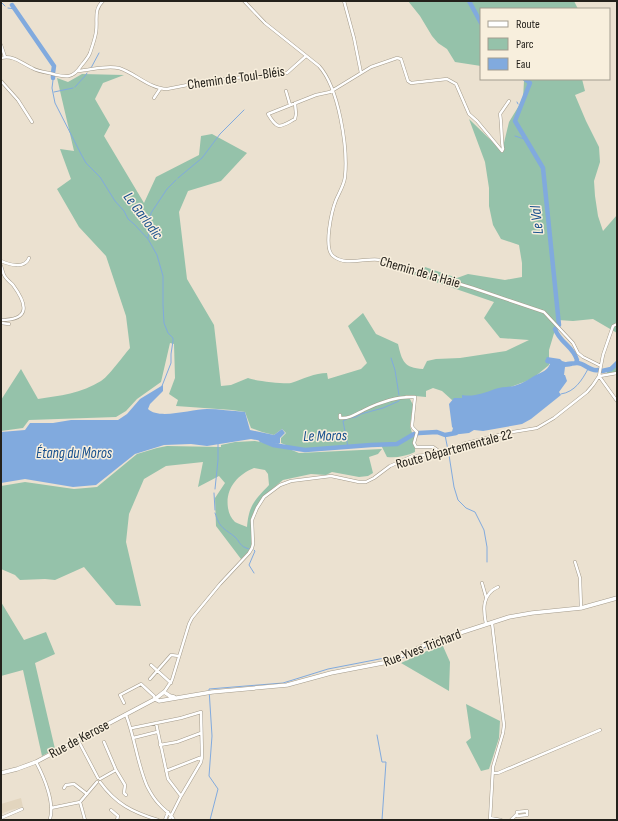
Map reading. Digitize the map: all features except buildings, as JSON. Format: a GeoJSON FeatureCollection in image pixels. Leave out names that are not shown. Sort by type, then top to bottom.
{"type":"FeatureCollection","features":[{"type":"Feature","properties":{"kind":"main road","name":"Rue Yves Trichard"},"geometry":{"type":"LineString","coordinates":[[168,699],[212,692],[287,685],[331,673],[396,659],[429,643],[492,622],[520,615],[581,608],[617,598]]}},
{"type":"Feature","properties":{"kind":"main road"},"geometry":{"type":"LineString","coordinates":[[164,692],[170,696],[177,697]]}},
{"type":"Feature","properties":{"kind":"main road"},"geometry":{"type":"LineString","coordinates":[[164,692],[164,698],[168,699]]}},
{"type":"Feature","properties":{"kind":"main road","name":"Rue de Kerose"},"geometry":{"type":"LineString","coordinates":[[1,773],[36,762],[155,699],[164,692]]}},
{"type":"Feature","properties":{"kind":"main road"},"geometry":{"type":"LineString","coordinates":[[155,699],[159,701],[168,699]]}},
{"type":"Feature","properties":{"kind":"street"},"geometry":{"type":"LineString","coordinates":[[1,58],[14,58],[36,70],[63,76],[74,74],[78,71],[89,54],[96,32],[96,10],[99,4],[103,1]]}},
{"type":"Feature","properties":{"kind":"street","name":"Chemin de la Haie"},"geometry":{"type":"LineString","coordinates":[[244,1],[265,23],[322,69],[333,89],[339,111],[344,150],[345,178],[336,200],[331,220],[328,247],[333,256],[340,260],[348,261],[373,258],[544,312],[573,343],[578,353],[601,366]]}},
{"type":"Feature","properties":{"kind":"street"},"geometry":{"type":"LineString","coordinates":[[344,1],[354,38],[361,73]]}},
{"type":"Feature","properties":{"kind":"street"},"geometry":{"type":"LineString","coordinates":[[1,45],[5,57]]}},
{"type":"Feature","properties":{"kind":"street","name":"Chemin de Toul-Bléis"},"geometry":{"type":"LineString","coordinates":[[160,89],[213,80],[287,73],[306,56]]}},
{"type":"Feature","properties":{"kind":"street"},"geometry":{"type":"LineString","coordinates":[[295,103],[295,119],[281,126],[277,126],[268,114],[295,103],[330,92],[371,66],[397,58],[401,59],[408,81],[411,83],[447,79],[456,84],[469,114],[503,150],[503,134],[500,114],[509,101]]}},
{"type":"Feature","properties":{"kind":"street"},"geometry":{"type":"LineString","coordinates":[[78,71],[104,67],[118,68],[131,73],[160,89],[154,98]]}},
{"type":"Feature","properties":{"kind":"street"},"geometry":{"type":"LineString","coordinates":[[1,81],[18,100],[32,122]]}},
{"type":"Feature","properties":{"kind":"street"},"geometry":{"type":"LineString","coordinates":[[286,91],[290,105]]}},
{"type":"Feature","properties":{"kind":"street"},"geometry":{"type":"LineString","coordinates":[[1,261],[19,266],[26,262],[29,258]]}},
{"type":"Feature","properties":{"kind":"street"},"geometry":{"type":"LineString","coordinates":[[1,266],[4,275],[13,285],[23,302],[24,308],[22,314],[1,322]]}},
{"type":"Feature","properties":{"kind":"street"},"geometry":{"type":"LineString","coordinates":[[1,322],[8,324]]}},
{"type":"Feature","properties":{"kind":"street","name":"Route Départementale 22"},"geometry":{"type":"LineString","coordinates":[[171,683],[188,624],[220,584],[252,548],[252,520],[264,497],[280,485],[291,481],[331,476],[363,482],[370,480],[390,466],[405,459],[417,456],[444,454],[463,444],[507,433],[537,428],[544,425],[587,392],[599,376],[603,355],[613,326],[617,324]]}},
{"type":"Feature","properties":{"kind":"street"},"geometry":{"type":"LineString","coordinates":[[617,373],[599,376],[617,401]]}},
{"type":"Feature","properties":{"kind":"street"},"geometry":{"type":"LineString","coordinates":[[340,416],[340,418],[343,418],[355,415],[397,398],[415,398],[412,426],[417,433],[414,443],[416,447],[436,448],[444,454]]}},
{"type":"Feature","properties":{"kind":"street"},"geometry":{"type":"LineString","coordinates":[[575,562],[580,578],[581,608]]}},
{"type":"Feature","properties":{"kind":"street"},"geometry":{"type":"LineString","coordinates":[[482,583],[486,597],[484,608],[486,624]]}},
{"type":"Feature","properties":{"kind":"street"},"geometry":{"type":"LineString","coordinates":[[486,597],[498,587]]}},
{"type":"Feature","properties":{"kind":"street"},"geometry":{"type":"LineString","coordinates":[[492,622],[504,725],[503,734],[493,767],[490,819],[501,820]]}},
{"type":"Feature","properties":{"kind":"street"},"geometry":{"type":"LineString","coordinates":[[150,679],[171,655],[179,656]]}},
{"type":"Feature","properties":{"kind":"street"},"geometry":{"type":"LineString","coordinates":[[151,666],[171,683],[164,692]]}},
{"type":"Feature","properties":{"kind":"street"},"geometry":{"type":"LineString","coordinates":[[124,703],[120,696],[141,684],[154,696],[155,699]]}},
{"type":"Feature","properties":{"kind":"street"},"geometry":{"type":"LineString","coordinates":[[132,728],[181,718],[201,712],[201,762],[165,820]]}},
{"type":"Feature","properties":{"kind":"street"},"geometry":{"type":"LineString","coordinates":[[126,714],[132,728],[133,738],[148,787],[159,804],[174,820]]}},
{"type":"Feature","properties":{"kind":"street"},"geometry":{"type":"LineString","coordinates":[[156,723],[168,779],[181,796]]}},
{"type":"Feature","properties":{"kind":"street"},"geometry":{"type":"LineString","coordinates":[[493,773],[498,773],[600,730]]}},
{"type":"Feature","properties":{"kind":"street"},"geometry":{"type":"LineString","coordinates":[[133,738],[158,732]]}},
{"type":"Feature","properties":{"kind":"street"},"geometry":{"type":"LineString","coordinates":[[160,745],[177,742],[201,733]]}},
{"type":"Feature","properties":{"kind":"street"},"geometry":{"type":"LineString","coordinates":[[78,740],[99,780],[112,796],[123,806],[136,813],[158,820]]}},
{"type":"Feature","properties":{"kind":"street"},"geometry":{"type":"LineString","coordinates":[[104,742],[116,770],[125,785],[124,793],[126,795]]}},
{"type":"Feature","properties":{"kind":"street"},"geometry":{"type":"LineString","coordinates":[[166,771],[202,757]]}},
{"type":"Feature","properties":{"kind":"street"},"geometry":{"type":"LineString","coordinates":[[36,762],[44,777],[52,814],[50,819]]}},
{"type":"Feature","properties":{"kind":"street"},"geometry":{"type":"LineString","coordinates":[[51,808],[80,802],[99,780],[116,770]]}},
{"type":"Feature","properties":{"kind":"street"},"geometry":{"type":"LineString","coordinates":[[64,788],[66,785],[74,784],[87,794]]}},
{"type":"Feature","properties":{"kind":"street"},"geometry":{"type":"LineString","coordinates":[[80,802],[85,820]]}},
{"type":"Feature","properties":{"kind":"street"},"geometry":{"type":"LineString","coordinates":[[1,818],[22,810]]}},
{"type":"Feature","properties":{"kind":"street"},"geometry":{"type":"LineString","coordinates":[[111,810],[118,816],[117,820]]}},
{"type":"Feature","properties":{"kind":"street"},"geometry":{"type":"LineString","coordinates":[[169,813],[169,820]]}},
{"type":"Feature","properties":{"kind":"street"},"geometry":{"type":"LineString","coordinates":[[511,820],[517,814]]}},
{"type":"Feature","properties":{"kind":"shaded area"},"geometry":{"type":"Polygon","coordinates":[[[21,798],[23,807],[1,814],[1,804],[21,798]]]}},
{"type":"Feature","properties":{"kind":"green space"},"geometry":{"type":"Polygon","coordinates":[[[408,1],[574,1],[578,8],[480,8],[480,66],[455,62],[447,49],[438,43],[432,36],[420,16],[408,1]]]}},
{"type":"Feature","properties":{"kind":"green space"},"geometry":{"type":"Polygon","coordinates":[[[82,74],[124,75],[103,83],[95,99],[110,125],[104,136],[144,203],[156,177],[199,155],[201,136],[212,134],[247,153],[221,181],[188,191],[179,212],[187,279],[214,325],[221,386],[231,385],[248,378],[270,382],[291,383],[322,373],[327,373],[328,379],[361,369],[367,363],[348,326],[363,313],[376,334],[398,344],[401,355],[408,365],[423,369],[427,361],[506,351],[529,340],[500,338],[484,318],[494,302],[383,264],[420,271],[425,267],[457,278],[468,274],[505,280],[522,277],[522,263],[519,245],[501,239],[493,225],[489,206],[489,188],[485,162],[469,119],[502,151],[509,122],[523,99],[523,80],[582,80],[585,91],[575,95],[599,147],[600,162],[594,181],[598,216],[603,231],[617,215],[617,333],[593,319],[573,321],[558,320],[549,350],[549,365],[532,379],[505,389],[478,396],[452,400],[442,391],[433,388],[426,391],[426,397],[405,395],[410,399],[413,405],[410,426],[415,438],[415,452],[409,455],[387,457],[380,443],[351,448],[331,447],[298,450],[281,443],[281,438],[286,433],[282,429],[274,435],[251,428],[245,412],[176,406],[178,400],[169,394],[175,378],[174,344],[170,343],[161,382],[137,399],[126,411],[116,417],[29,420],[23,428],[1,431],[1,400],[21,369],[38,399],[62,395],[94,385],[104,379],[130,348],[126,316],[106,256],[79,227],[57,189],[71,179],[60,149],[74,151],[57,78],[68,82],[82,74]]]}},
{"type":"Feature","properties":{"kind":"green space"},"geometry":{"type":"Polygon","coordinates":[[[617,362],[617,371],[613,374],[606,374],[610,367],[617,362]]]}},
{"type":"Feature","properties":{"kind":"green space"},"geometry":{"type":"Polygon","coordinates":[[[255,441],[282,446],[299,453],[382,449],[378,454],[369,457],[373,473],[368,476],[359,477],[332,472],[326,475],[311,474],[283,480],[266,494],[255,509],[251,519],[252,548],[241,559],[216,526],[215,498],[225,483],[219,476],[198,487],[203,462],[166,466],[144,479],[129,514],[126,542],[141,606],[116,605],[84,567],[55,580],[20,580],[15,575],[1,569],[1,486],[25,482],[74,489],[97,487],[137,454],[167,446],[221,447],[221,445],[235,442],[255,441]],[[254,468],[248,471],[238,479],[230,489],[228,495],[228,508],[231,517],[236,523],[247,527],[249,513],[253,504],[269,485],[268,474],[265,470],[254,468]]]}},
{"type":"Feature","properties":{"kind":"green space"},"geometry":{"type":"Polygon","coordinates":[[[1,602],[24,640],[46,632],[55,654],[35,663],[55,749],[42,756],[23,670],[1,676],[1,602]]]}},
{"type":"Feature","properties":{"kind":"green space"},"geometry":{"type":"Polygon","coordinates":[[[442,644],[450,662],[449,691],[401,663],[442,644]]]}},
{"type":"Feature","properties":{"kind":"green space"},"geometry":{"type":"Polygon","coordinates":[[[466,704],[500,721],[499,738],[489,769],[481,771],[466,742],[471,738],[466,704]]]}},
{"type":"Feature","properties":{"kind":"water"},"geometry":{"type":"Polygon","coordinates":[[[547,357],[560,359],[572,364],[572,366],[565,367],[564,375],[567,381],[559,392],[561,395],[531,419],[522,424],[483,431],[474,430],[469,433],[451,435],[453,428],[449,404],[454,398],[462,398],[462,395],[475,395],[497,388],[520,384],[547,368],[550,364],[546,363],[545,361],[547,357]]]}},
{"type":"Feature","properties":{"kind":"water","name":"Étang du Moros"},"geometry":{"type":"Polygon","coordinates":[[[163,385],[163,391],[150,404],[148,409],[153,412],[168,414],[207,409],[245,412],[250,430],[274,435],[282,429],[285,433],[280,438],[280,443],[278,444],[251,439],[207,446],[191,444],[164,445],[135,454],[96,485],[73,487],[25,479],[1,483],[1,432],[25,430],[30,423],[53,423],[71,420],[118,420],[127,414],[140,399],[163,385]]]}},
{"type":"Feature","properties":{"kind":"waterway","name":"Le Val"},"geometry":{"type":"LineString","coordinates":[[469,1],[480,21]]}},
{"type":"Feature","properties":{"kind":"waterway"},"geometry":{"type":"LineString","coordinates":[[1,2],[5,6]]}},
{"type":"Feature","properties":{"kind":"waterway","name":"Le Garlodic"},"geometry":{"type":"LineString","coordinates":[[12,5],[54,66],[53,73]]}},
{"type":"Feature","properties":{"kind":"waterway","name":"Le Garlodic"},"geometry":{"type":"LineString","coordinates":[[8,8],[15,9]]}},
{"type":"Feature","properties":{"kind":"waterway"},"geometry":{"type":"LineString","coordinates":[[91,68],[99,53]]}},
{"type":"Feature","properties":{"kind":"waterway"},"geometry":{"type":"LineString","coordinates":[[75,87],[87,73]]}},
{"type":"Feature","properties":{"kind":"waterway","name":"Le Garlodic"},"geometry":{"type":"LineString","coordinates":[[53,80],[52,88],[55,103],[86,163],[100,177],[128,219],[148,239],[157,255],[163,276],[164,323],[168,333],[173,338],[171,363],[162,386]]}},
{"type":"Feature","properties":{"kind":"waterway","name":"Le Val"},"geometry":{"type":"LineString","coordinates":[[526,80],[530,83],[515,121],[543,168],[559,325],[555,329],[560,338],[573,351],[577,360],[576,363]]}},
{"type":"Feature","properties":{"kind":"waterway"},"geometry":{"type":"LineString","coordinates":[[54,92],[73,88]]}},
{"type":"Feature","properties":{"kind":"waterway"},"geometry":{"type":"LineString","coordinates":[[178,178],[202,158],[220,134],[244,110]]}},
{"type":"Feature","properties":{"kind":"waterway"},"geometry":{"type":"LineString","coordinates":[[515,136],[524,139]]}},
{"type":"Feature","properties":{"kind":"waterway"},"geometry":{"type":"LineString","coordinates":[[148,238],[151,213],[167,189],[176,180]]}},
{"type":"Feature","properties":{"kind":"waterway"},"geometry":{"type":"LineString","coordinates":[[391,358],[395,370],[399,395]]}},
{"type":"Feature","properties":{"kind":"waterway","name":"Le Moros"},"geometry":{"type":"LineString","coordinates":[[567,364],[580,363],[592,370],[598,370]]}},
{"type":"Feature","properties":{"kind":"waterway","name":"Le Moros"},"geometry":{"type":"LineString","coordinates":[[602,371],[611,369],[617,363]]}},
{"type":"Feature","properties":{"kind":"waterway"},"geometry":{"type":"LineString","coordinates":[[561,394],[574,388],[581,381],[588,369]]}},
{"type":"Feature","properties":{"kind":"waterway"},"geometry":{"type":"LineString","coordinates":[[350,418],[383,408],[399,401],[399,399]]}},
{"type":"Feature","properties":{"kind":"waterway"},"geometry":{"type":"LineString","coordinates":[[347,419],[343,421],[348,447]]}},
{"type":"Feature","properties":{"kind":"waterway","name":"Le Moros"},"geometry":{"type":"LineString","coordinates":[[261,440],[273,445],[305,450],[397,444],[414,434],[419,433],[437,432],[445,435],[456,433]]}},
{"type":"Feature","properties":{"kind":"waterway"},"geometry":{"type":"LineString","coordinates":[[445,435],[448,450]]}},
{"type":"Feature","properties":{"kind":"waterway"},"geometry":{"type":"LineString","coordinates":[[215,489],[218,444]]}},
{"type":"Feature","properties":{"kind":"waterway"},"geometry":{"type":"LineString","coordinates":[[449,455],[454,487],[458,500],[466,508],[475,512],[484,530],[487,547],[487,562]]}},
{"type":"Feature","properties":{"kind":"waterway"},"geometry":{"type":"LineString","coordinates":[[214,493],[215,510]]}},
{"type":"Feature","properties":{"kind":"waterway"},"geometry":{"type":"LineString","coordinates":[[215,513],[223,528],[235,537],[242,545],[249,549]]}},
{"type":"Feature","properties":{"kind":"waterway"},"geometry":{"type":"LineString","coordinates":[[254,550],[255,551],[249,565],[254,573]]}},
{"type":"Feature","properties":{"kind":"waterway"},"geometry":{"type":"LineString","coordinates":[[400,658],[451,638]]}},
{"type":"Feature","properties":{"kind":"waterway"},"geometry":{"type":"LineString","coordinates":[[210,820],[218,789],[209,776],[212,736],[209,689],[283,683],[328,669],[395,656],[397,657]]}},
{"type":"Feature","properties":{"kind":"waterway"},"geometry":{"type":"LineString","coordinates":[[377,735],[382,762],[386,762],[382,820]]}}]}
